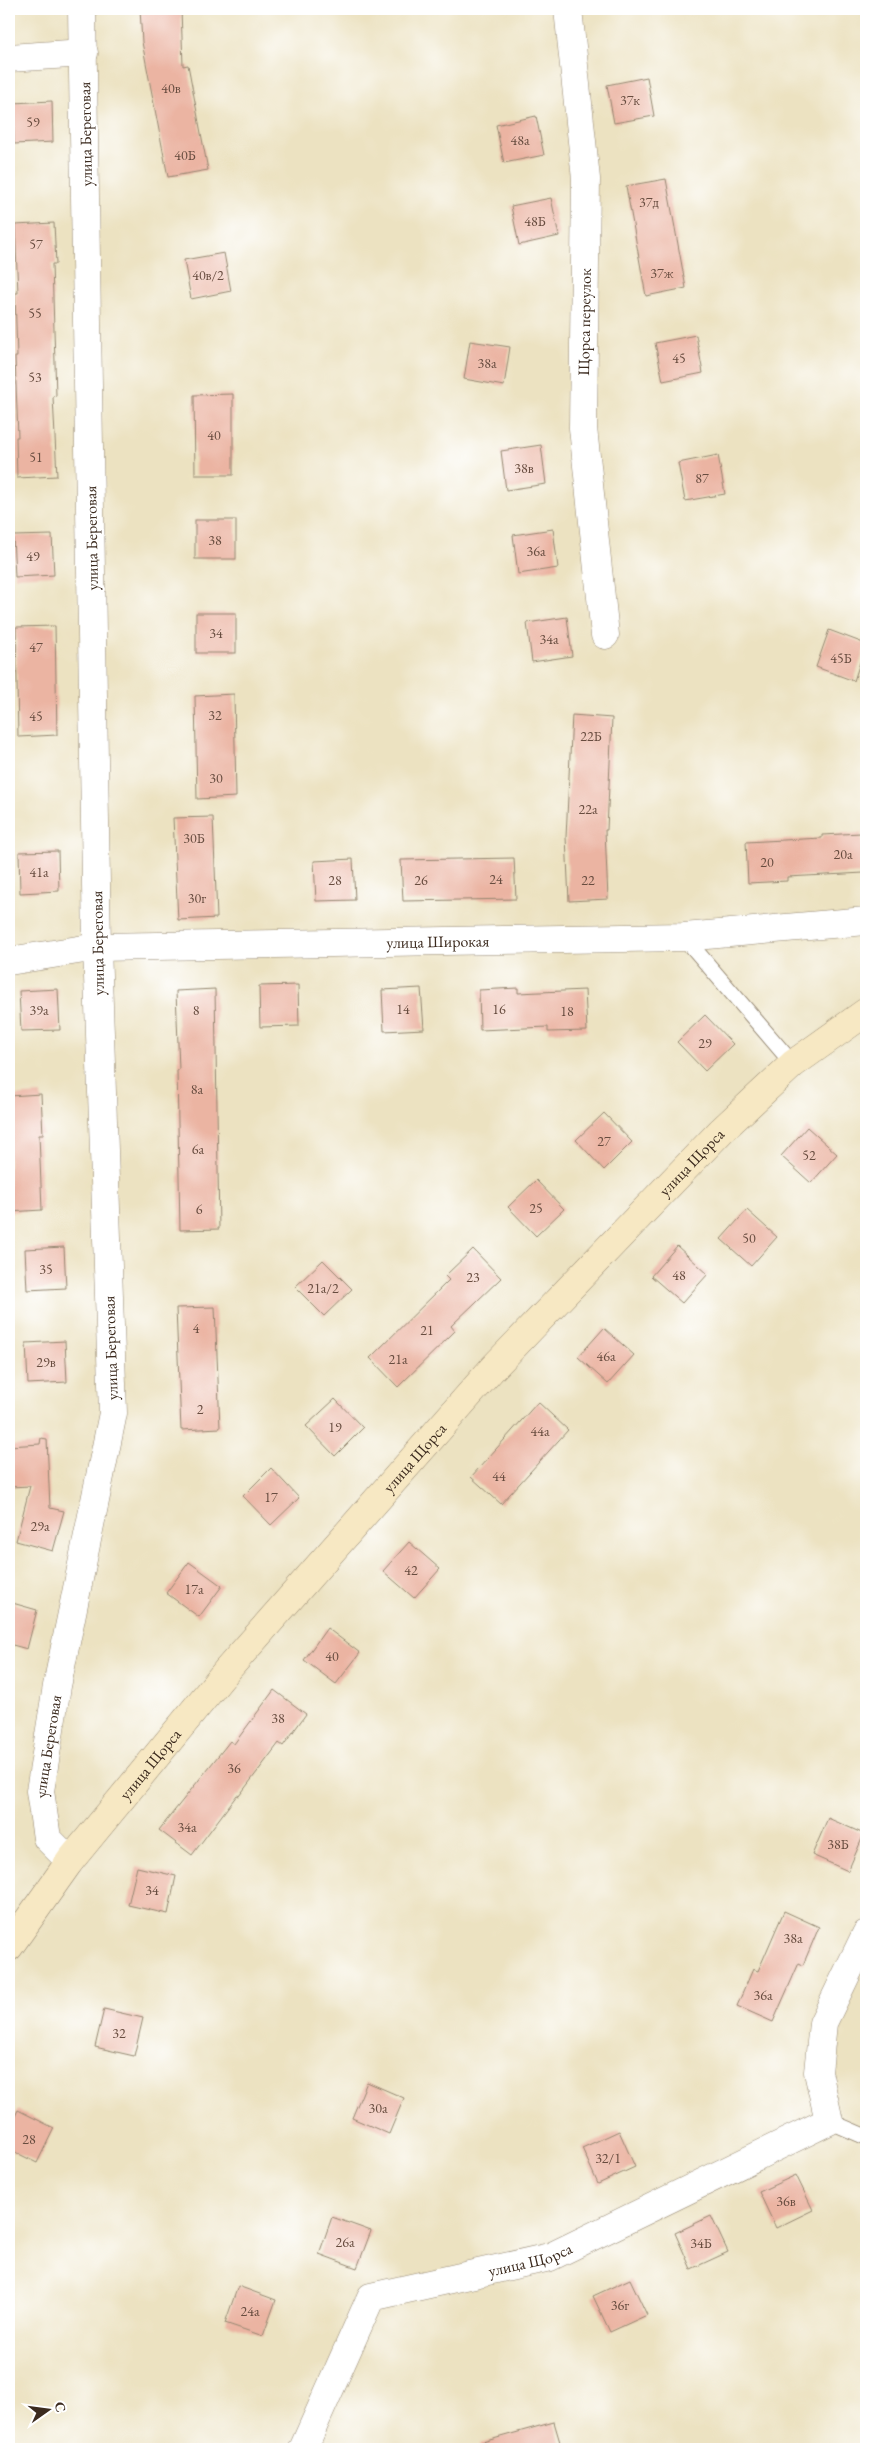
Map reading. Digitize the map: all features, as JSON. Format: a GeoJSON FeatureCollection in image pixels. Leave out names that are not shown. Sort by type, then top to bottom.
{"type":"FeatureCollection","features":[{"type":"Feature","properties":{"kind":"street","name":"улица Береговая"},"geometry":{"type":"LineString","coordinates":[[70,1861],[47,1838],[40,1792],[57,1686],[112,1413],[97,947],[82,9]]}},
{"type":"Feature","properties":{"kind":"street","name":"Щорса переулок"},"geometry":{"type":"LineString","coordinates":[[568,9],[586,179],[583,428],[605,635]]}},
{"type":"Feature","properties":{"kind":"street"},"geometry":{"type":"LineString","coordinates":[[9,58],[84,53]]}},
{"type":"Feature","properties":{"kind":"street","name":"улица Широкая"},"geometry":{"type":"LineString","coordinates":[[9,961],[97,947],[684,937],[866,922]]}},
{"type":"Feature","properties":{"kind":"street","name":"улица Щорса"},"geometry":{"type":"LineString","coordinates":[[12,1936],[70,1861],[228,1669],[492,1369],[721,1131],[793,1064],[866,1012]]}},
{"type":"Feature","properties":{"kind":"street"},"geometry":{"type":"LineString","coordinates":[[829,2121],[818,2072],[823,2023],[866,1934]]}},
{"type":"Feature","properties":{"kind":"street","name":"улица Щорса"},"geometry":{"type":"LineString","coordinates":[[303,2449],[371,2297],[550,2257],[829,2121]]}},
{"type":"Feature","properties":{"kind":"lane"},"geometry":{"type":"LineString","coordinates":[[684,937],[793,1064]]}},
{"type":"Feature","properties":{"kind":"lane"},"geometry":{"type":"LineString","coordinates":[[829,2121],[866,2138]]}},
{"type":"Feature","properties":{"kind":"building"},"geometry":{"type":"Polygon","coordinates":[[[140,9],[181,9],[183,66],[188,65],[208,170],[168,177],[142,42],[140,9]]]}},
{"type":"Feature","properties":{"kind":"building"},"geometry":{"type":"Polygon","coordinates":[[[647,77],[654,116],[614,123],[607,85],[647,77]]]}},
{"type":"Feature","properties":{"kind":"building"},"geometry":{"type":"Polygon","coordinates":[[[52,101],[53,142],[14,144],[13,103],[52,101]]]}},
{"type":"Feature","properties":{"kind":"building"},"geometry":{"type":"Polygon","coordinates":[[[536,116],[544,155],[504,163],[496,125],[536,116]]]}},
{"type":"Feature","properties":{"kind":"building"},"geometry":{"type":"Polygon","coordinates":[[[666,179],[686,288],[646,296],[626,186],[666,179]]]}},
{"type":"Feature","properties":{"kind":"building"},"geometry":{"type":"Polygon","coordinates":[[[551,198],[559,236],[519,245],[511,206],[551,198]]]}},
{"type":"Feature","properties":{"kind":"building"},"geometry":{"type":"Polygon","coordinates":[[[54,223],[56,264],[52,264],[56,396],[53,397],[57,476],[17,478],[15,293],[18,293],[15,225],[54,223]]]}},
{"type":"Feature","properties":{"kind":"building"},"geometry":{"type":"Polygon","coordinates":[[[224,253],[231,291],[191,299],[184,260],[224,253]]]}},
{"type":"Feature","properties":{"kind":"building"},"geometry":{"type":"Polygon","coordinates":[[[696,335],[703,373],[663,381],[655,343],[696,335]]]}},
{"type":"Feature","properties":{"kind":"building"},"geometry":{"type":"Polygon","coordinates":[[[470,341],[510,347],[504,386],[464,379],[470,341]]]}},
{"type":"Feature","properties":{"kind":"building"},"geometry":{"type":"Polygon","coordinates":[[[233,394],[233,475],[195,475],[194,395],[233,394]]]}},
{"type":"Feature","properties":{"kind":"building"},"geometry":{"type":"Polygon","coordinates":[[[541,445],[546,484],[506,490],[501,451],[541,445]]]}},
{"type":"Feature","properties":{"kind":"building"},"geometry":{"type":"Polygon","coordinates":[[[718,455],[725,494],[685,501],[678,463],[718,455]]]}},
{"type":"Feature","properties":{"kind":"building"},"geometry":{"type":"Polygon","coordinates":[[[195,520],[236,520],[236,559],[195,559],[195,520]]]}},
{"type":"Feature","properties":{"kind":"building"},"geometry":{"type":"Polygon","coordinates":[[[553,529],[558,568],[518,574],[513,535],[553,529]]]}},
{"type":"Feature","properties":{"kind":"building"},"geometry":{"type":"Polygon","coordinates":[[[52,535],[54,575],[15,577],[13,536],[52,535]]]}},
{"type":"Feature","properties":{"kind":"building"},"geometry":{"type":"Polygon","coordinates":[[[196,613],[236,613],[236,653],[196,653],[196,613]]]}},
{"type":"Feature","properties":{"kind":"building"},"geometry":{"type":"Polygon","coordinates":[[[567,617],[572,656],[532,662],[527,623],[567,617]]]}},
{"type":"Feature","properties":{"kind":"building"},"geometry":{"type":"Polygon","coordinates":[[[55,626],[57,735],[18,737],[16,627],[55,626]]]}},
{"type":"Feature","properties":{"kind":"building"},"geometry":{"type":"Polygon","coordinates":[[[829,630],[866,644],[854,681],[816,667],[829,630]]]}},
{"type":"Feature","properties":{"kind":"building"},"geometry":{"type":"Polygon","coordinates":[[[234,694],[236,797],[197,799],[195,696],[234,694]]]}},
{"type":"Feature","properties":{"kind":"building"},"geometry":{"type":"Polygon","coordinates":[[[572,715],[612,718],[607,830],[605,830],[608,899],[569,901],[566,837],[572,715]]]}},
{"type":"Feature","properties":{"kind":"building"},"geometry":{"type":"Polygon","coordinates":[[[213,817],[217,918],[178,920],[173,818],[213,817]]]}},
{"type":"Feature","properties":{"kind":"building"},"geometry":{"type":"Polygon","coordinates":[[[861,833],[864,873],[787,877],[787,881],[748,883],[746,842],[822,838],[822,835],[861,833]]]}},
{"type":"Feature","properties":{"kind":"building"},"geometry":{"type":"Polygon","coordinates":[[[58,851],[59,891],[20,893],[19,852],[58,851]]]}},
{"type":"Feature","properties":{"kind":"building"},"geometry":{"type":"Polygon","coordinates":[[[514,858],[516,899],[403,901],[401,860],[514,858]]]}},
{"type":"Feature","properties":{"kind":"building"},"geometry":{"type":"Polygon","coordinates":[[[353,859],[355,900],[316,901],[314,861],[353,859]]]}},
{"type":"Feature","properties":{"kind":"building"},"geometry":{"type":"Polygon","coordinates":[[[298,985],[299,1026],[260,1027],[259,986],[298,985]]]}},
{"type":"Feature","properties":{"kind":"building"},"geometry":{"type":"Polygon","coordinates":[[[421,988],[424,1029],[384,1031],[382,990],[421,988]]]}},
{"type":"Feature","properties":{"kind":"building"},"geometry":{"type":"Polygon","coordinates":[[[518,988],[518,993],[585,990],[587,1031],[548,1032],[548,1027],[480,1030],[479,990],[518,988]]]}},
{"type":"Feature","properties":{"kind":"building"},"geometry":{"type":"Polygon","coordinates":[[[58,989],[60,1030],[21,1031],[19,991],[58,989]]]}},
{"type":"Feature","properties":{"kind":"building"},"geometry":{"type":"Polygon","coordinates":[[[215,989],[219,1229],[180,1230],[177,1070],[179,1070],[176,991],[215,989]]]}},
{"type":"Feature","properties":{"kind":"building"},"geometry":{"type":"Polygon","coordinates":[[[705,1015],[733,1044],[705,1071],[677,1042],[705,1015]]]}},
{"type":"Feature","properties":{"kind":"building"},"geometry":{"type":"Polygon","coordinates":[[[41,1094],[43,1135],[39,1135],[42,1210],[9,1212],[9,1096],[41,1094]]]}},
{"type":"Feature","properties":{"kind":"building"},"geometry":{"type":"Polygon","coordinates":[[[604,1113],[632,1142],[604,1170],[576,1140],[604,1113]]]}},
{"type":"Feature","properties":{"kind":"building"},"geometry":{"type":"Polygon","coordinates":[[[807,1127],[837,1154],[811,1183],[781,1156],[807,1127]]]}},
{"type":"Feature","properties":{"kind":"building"},"geometry":{"type":"Polygon","coordinates":[[[536,1180],[564,1209],[536,1236],[508,1207],[536,1180]]]}},
{"type":"Feature","properties":{"kind":"building"},"geometry":{"type":"Polygon","coordinates":[[[747,1210],[777,1237],[751,1266],[721,1239],[747,1210]]]}},
{"type":"Feature","properties":{"kind":"building"},"geometry":{"type":"Polygon","coordinates":[[[677,1246],[708,1274],[682,1303],[651,1276],[677,1246]]]}},
{"type":"Feature","properties":{"kind":"building"},"geometry":{"type":"Polygon","coordinates":[[[64,1247],[66,1288],[27,1290],[25,1249],[64,1247]]]}},
{"type":"Feature","properties":{"kind":"building"},"geometry":{"type":"Polygon","coordinates":[[[473,1249],[501,1278],[451,1326],[455,1331],[398,1387],[370,1358],[449,1280],[445,1276],[473,1249]]]}},
{"type":"Feature","properties":{"kind":"building"},"geometry":{"type":"Polygon","coordinates":[[[323,1260],[352,1289],[324,1316],[295,1287],[323,1260]]]}},
{"type":"Feature","properties":{"kind":"building"},"geometry":{"type":"Polygon","coordinates":[[[215,1307],[220,1428],[181,1430],[176,1308],[215,1307]]]}},
{"type":"Feature","properties":{"kind":"building"},"geometry":{"type":"Polygon","coordinates":[[[604,1328],[634,1355],[608,1384],[578,1357],[604,1328]]]}},
{"type":"Feature","properties":{"kind":"building"},"geometry":{"type":"Polygon","coordinates":[[[65,1341],[67,1382],[28,1384],[26,1343],[65,1341]]]}},
{"type":"Feature","properties":{"kind":"building"},"geometry":{"type":"Polygon","coordinates":[[[335,1399],[363,1428],[335,1456],[306,1426],[335,1399]]]}},
{"type":"Feature","properties":{"kind":"building"},"geometry":{"type":"Polygon","coordinates":[[[538,1402],[568,1430],[501,1504],[471,1477],[538,1402]]]}},
{"type":"Feature","properties":{"kind":"building"},"geometry":{"type":"Polygon","coordinates":[[[41,1438],[47,1439],[50,1508],[64,1511],[53,1551],[16,1541],[30,1486],[10,1487],[9,1446],[40,1444],[41,1438]]]}},
{"type":"Feature","properties":{"kind":"building"},"geometry":{"type":"Polygon","coordinates":[[[271,1468],[299,1498],[271,1525],[243,1496],[271,1468]]]}},
{"type":"Feature","properties":{"kind":"building"},"geometry":{"type":"Polygon","coordinates":[[[409,1542],[440,1569],[414,1598],[383,1571],[409,1542]]]}},
{"type":"Feature","properties":{"kind":"building"},"geometry":{"type":"Polygon","coordinates":[[[189,1562],[222,1586],[199,1617],[166,1593],[189,1562]]]}},
{"type":"Feature","properties":{"kind":"building"},"geometry":{"type":"Polygon","coordinates":[[[9,1602],[37,1610],[27,1649],[9,1644],[9,1602]]]}},
{"type":"Feature","properties":{"kind":"building"},"geometry":{"type":"Polygon","coordinates":[[[327,1628],[360,1653],[336,1684],[304,1660],[327,1628]]]}},
{"type":"Feature","properties":{"kind":"building"},"geometry":{"type":"Polygon","coordinates":[[[274,1690],[306,1714],[283,1746],[279,1743],[192,1855],[159,1830],[230,1741],[234,1744],[274,1690]]]}},
{"type":"Feature","properties":{"kind":"building"},"geometry":{"type":"Polygon","coordinates":[[[828,1818],[864,1834],[848,1871],[812,1855],[828,1818]]]}},
{"type":"Feature","properties":{"kind":"building"},"geometry":{"type":"Polygon","coordinates":[[[137,1867],[176,1876],[168,1914],[128,1905],[137,1867]]]}},
{"type":"Feature","properties":{"kind":"building"},"geometry":{"type":"Polygon","coordinates":[[[784,1911],[819,1927],[803,1965],[799,1963],[773,2022],[737,2006],[753,1969],[758,1971],[784,1911]]]}},
{"type":"Feature","properties":{"kind":"building"},"geometry":{"type":"Polygon","coordinates":[[[104,2009],[143,2018],[134,2056],[95,2047],[104,2009]]]}},
{"type":"Feature","properties":{"kind":"building"},"geometry":{"type":"Polygon","coordinates":[[[367,2082],[404,2098],[389,2134],[352,2118],[367,2082]]]}},
{"type":"Feature","properties":{"kind":"building"},"geometry":{"type":"Polygon","coordinates":[[[18,2110],[54,2128],[37,2163],[9,2149],[9,2129],[18,2110]]]}},
{"type":"Feature","properties":{"kind":"building"},"geometry":{"type":"Polygon","coordinates":[[[619,2131],[635,2167],[598,2184],[582,2148],[619,2131]]]}},
{"type":"Feature","properties":{"kind":"building"},"geometry":{"type":"Polygon","coordinates":[[[796,2175],[813,2210],[776,2228],[759,2192],[796,2175]]]}},
{"type":"Feature","properties":{"kind":"building"},"geometry":{"type":"Polygon","coordinates":[[[711,2216],[728,2252],[691,2269],[675,2233],[711,2216]]]}},
{"type":"Feature","properties":{"kind":"building"},"geometry":{"type":"Polygon","coordinates":[[[332,2217],[371,2231],[357,2268],[319,2254],[332,2217]]]}},
{"type":"Feature","properties":{"kind":"building"},"geometry":{"type":"Polygon","coordinates":[[[630,2279],[647,2315],[610,2332],[593,2296],[630,2279]]]}},
{"type":"Feature","properties":{"kind":"building"},"geometry":{"type":"Polygon","coordinates":[[[238,2286],[276,2300],[263,2336],[225,2323],[238,2286]]]}},
{"type":"Feature","properties":{"kind":"building"},"geometry":{"type":"Polygon","coordinates":[[[554,2422],[562,2449],[480,2449],[479,2443],[554,2422]]]}}]}
